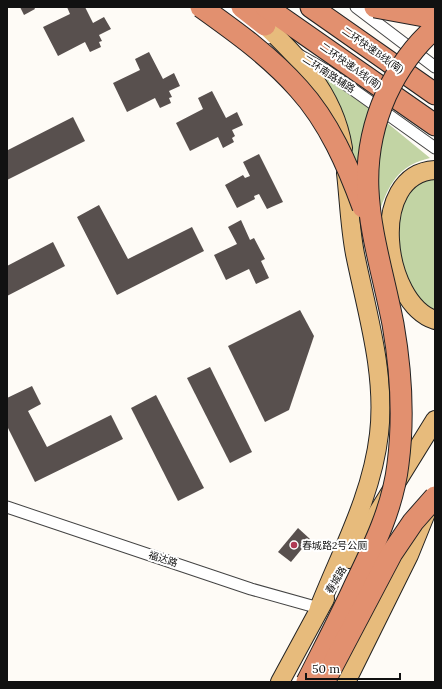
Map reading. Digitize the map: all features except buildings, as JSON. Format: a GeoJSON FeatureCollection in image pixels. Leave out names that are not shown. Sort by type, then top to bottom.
{"type":"FeatureCollection","features":[{"type":"Feature","properties":{"kind":"highway"},"geometry":{"type":"LineString","coordinates":[[201,7],[274,63],[296,85],[311,104],[331,136],[349,173],[365,215],[378,260]]}},
{"type":"Feature","properties":{"kind":"highway","name":"二环快速A线(南)"},"geometry":{"type":"LineString","coordinates":[[242,7],[268,13],[433,120]]}},
{"type":"Feature","properties":{"kind":"highway","name":"二环快速B线(南)"},"geometry":{"type":"LineString","coordinates":[[311,7],[435,94]]}},
{"type":"Feature","properties":{"kind":"highway"},"geometry":{"type":"LineString","coordinates":[[374,7],[435,18]]}},
{"type":"Feature","properties":{"kind":"highway"},"geometry":{"type":"LineString","coordinates":[[307,682],[380,531],[396,482],[400,444],[400,384],[393,326],[371,222],[367,184],[372,137],[382,105],[396,75],[414,49],[435,28]]}},
{"type":"Feature","properties":{"kind":"highway"},"geometry":{"type":"LineString","coordinates":[[324,682],[392,553],[413,522],[435,497]]}},
{"type":"Feature","properties":{"kind":"main road"},"geometry":{"type":"LineString","coordinates":[[245,7],[268,13],[292,51],[319,87],[334,116],[340,133],[352,234],[371,330],[379,384],[379,434],[370,480],[357,518],[319,608]]}},
{"type":"Feature","properties":{"kind":"main road"},"geometry":{"type":"LineString","coordinates":[[305,7],[435,98]]}},
{"type":"Feature","properties":{"kind":"main road"},"geometry":{"type":"LineString","coordinates":[[364,7],[386,12],[402,7]]}},
{"type":"Feature","properties":{"kind":"main road"},"geometry":{"type":"LineString","coordinates":[[434,7],[435,36]]}},
{"type":"Feature","properties":{"kind":"main road"},"geometry":{"type":"LineString","coordinates":[[435,170],[417,174],[409,179],[402,187],[394,206],[390,236],[393,262],[406,296],[419,312],[435,320]]}},
{"type":"Feature","properties":{"kind":"main road","name":"春城路"},"geometry":{"type":"LineString","coordinates":[[280,682],[319,608],[435,420]]}},
{"type":"Feature","properties":{"kind":"main road"},"geometry":{"type":"LineString","coordinates":[[372,632],[409,555],[435,491]]}},
{"type":"Feature","properties":{"kind":"main road"},"geometry":{"type":"LineString","coordinates":[[346,682],[418,547],[435,522]]}},
{"type":"Feature","properties":{"kind":"street","name":"二环南路辅路"},"geometry":{"type":"LineString","coordinates":[[220,7],[253,29],[327,71],[435,148]]}},
{"type":"Feature","properties":{"kind":"street"},"geometry":{"type":"LineString","coordinates":[[356,7],[435,67]]}},
{"type":"Feature","properties":{"kind":"street","name":"福达路"},"geometry":{"type":"LineString","coordinates":[[7,507],[251,589],[319,608]]}},
{"type":"Feature","properties":{"kind":"green space"},"geometry":{"type":"Polygon","coordinates":[[[320,74],[369,108],[430,158],[404,169],[398,175],[393,181],[381,207],[350,159],[320,74]]]}},
{"type":"Feature","properties":{"kind":"green space"},"geometry":{"type":"Polygon","coordinates":[[[435,177],[435,310],[420,302],[401,266],[396,213],[415,181],[435,177]]]}},
{"type":"Feature","properties":{"kind":"place","name":"春城路2号公厕"},"geometry":{"type":"Point","coordinates":[294,545]}}]}
